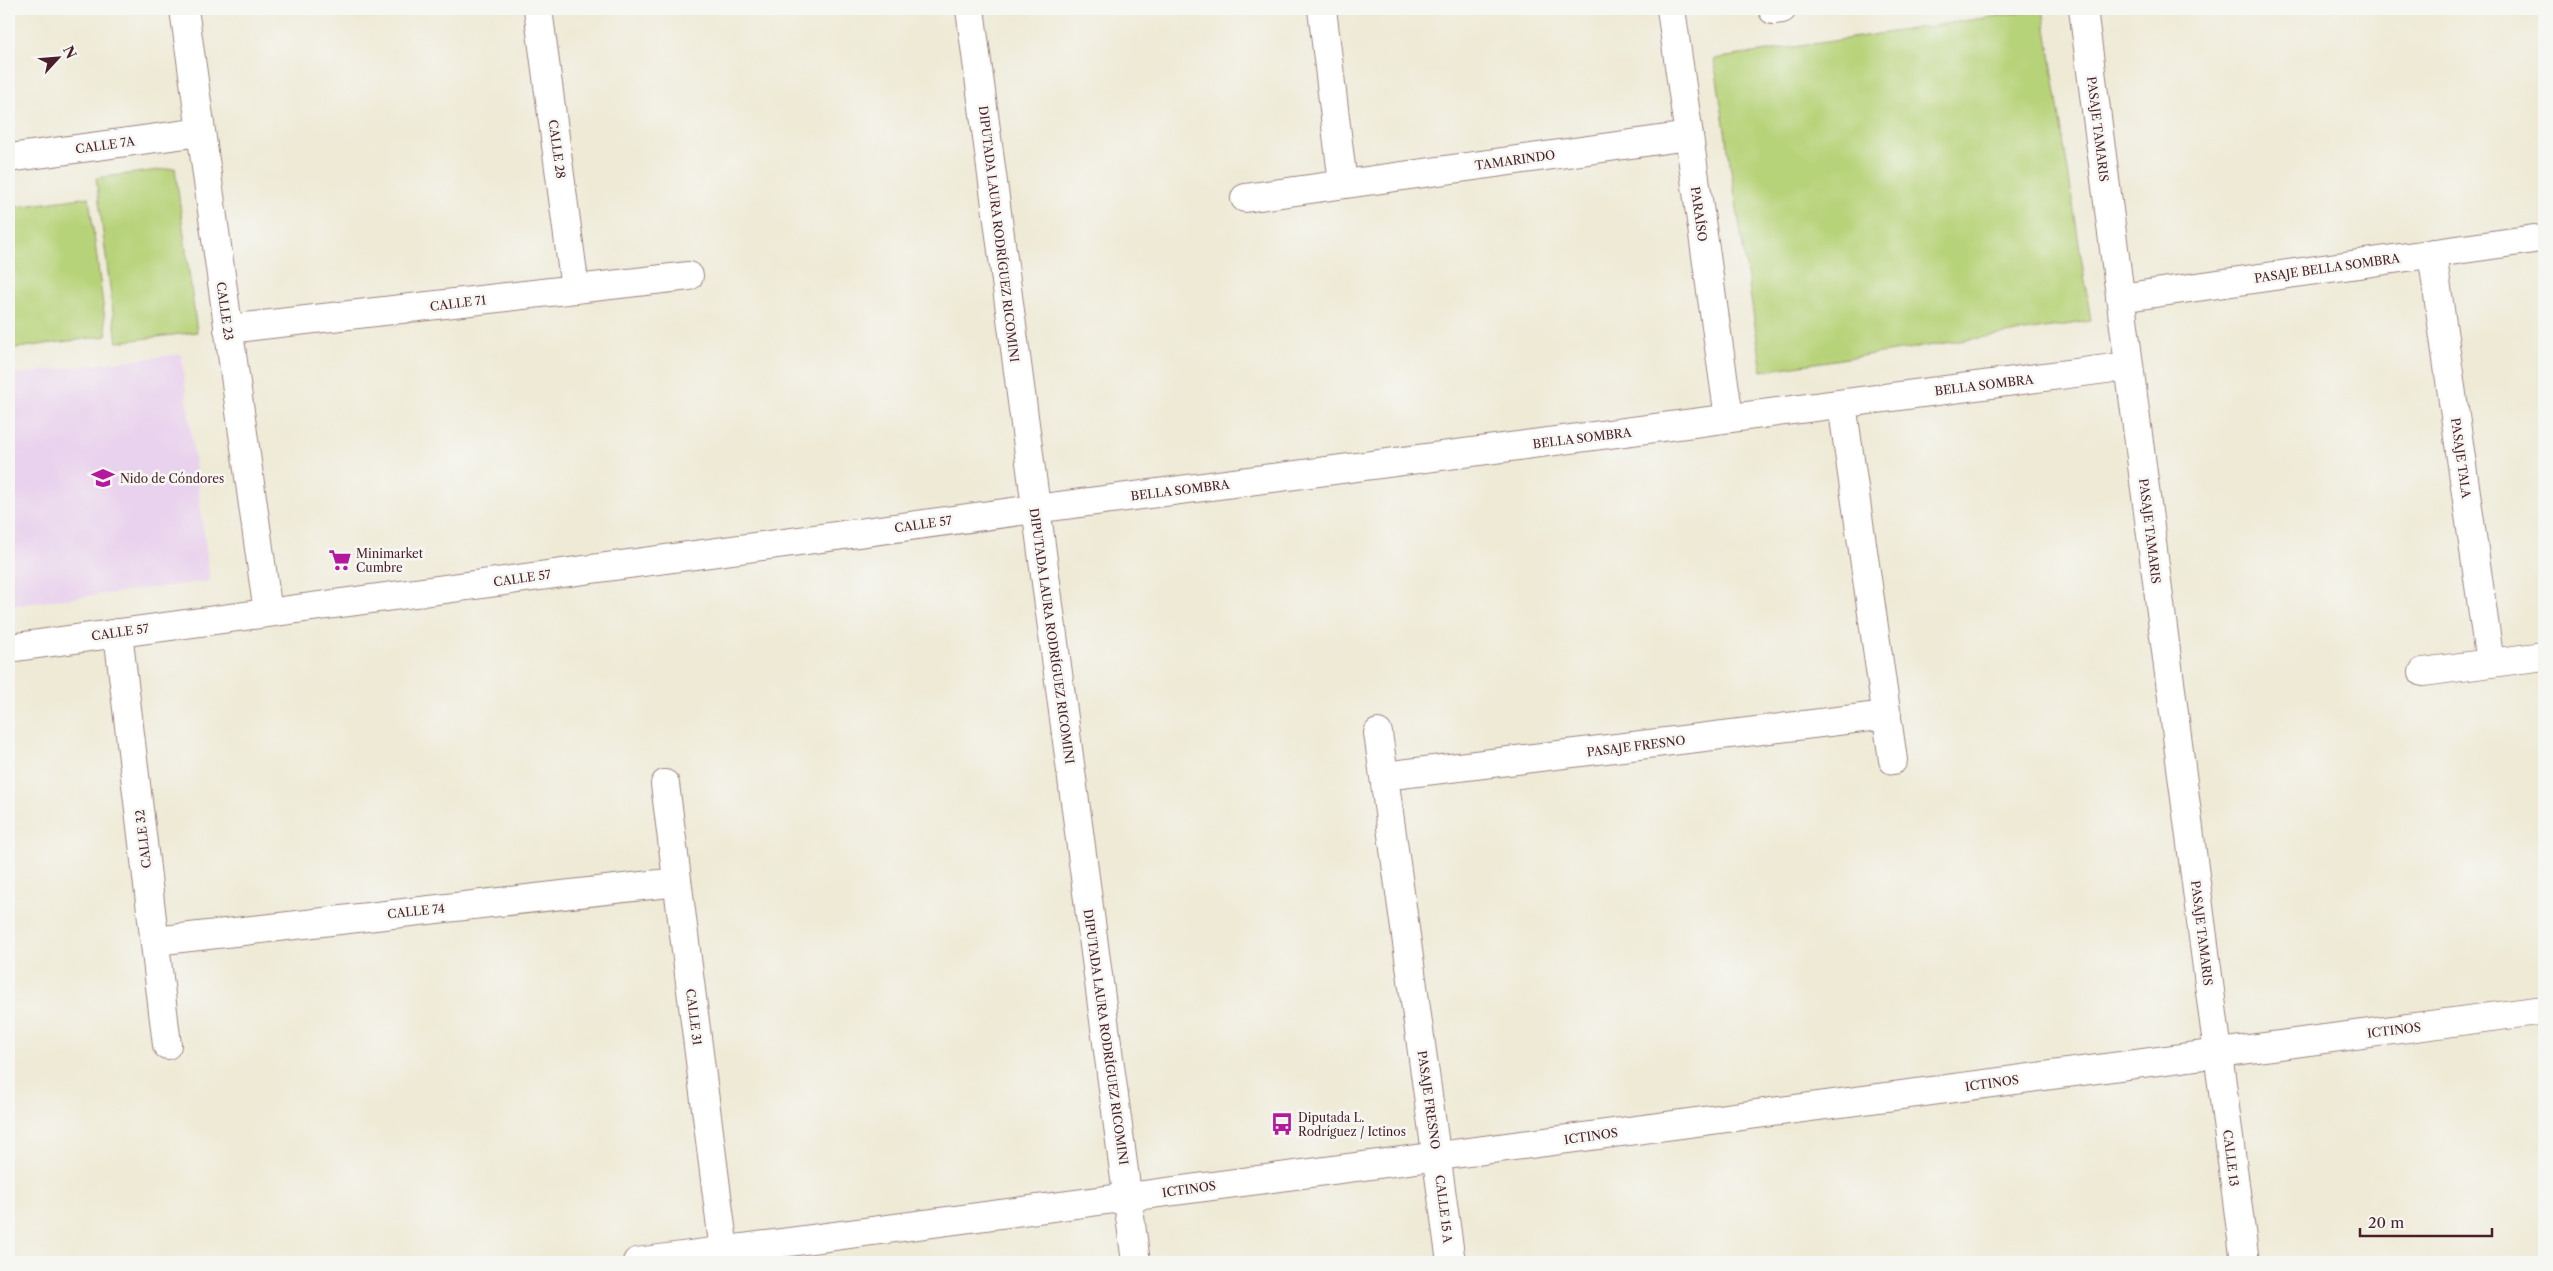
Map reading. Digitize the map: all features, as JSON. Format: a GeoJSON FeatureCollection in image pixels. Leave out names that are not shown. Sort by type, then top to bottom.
{"type":"FeatureCollection","features":[{"type":"Feature","properties":{"kind":"street","name":"CALLE 23"},"geometry":{"type":"LineString","coordinates":[[184,9],[268,613]]}},
{"type":"Feature","properties":{"kind":"street","name":"CALLE 28"},"geometry":{"type":"LineString","coordinates":[[538,9],[575,289]]}},
{"type":"Feature","properties":{"kind":"street","name":"DIPUTADA LAURA RODRÍGUEZ RICOMINI"},"geometry":{"type":"LineString","coordinates":[[970,9],[1136,1262]]}},
{"type":"Feature","properties":{"kind":"street"},"geometry":{"type":"LineString","coordinates":[[1322,9],[1343,184]]}},
{"type":"Feature","properties":{"kind":"street","name":"PARAÍSO"},"geometry":{"type":"LineString","coordinates":[[1671,9],[1729,418]]}},
{"type":"Feature","properties":{"kind":"street","name":"PASAJE TAMARIS"},"geometry":{"type":"LineString","coordinates":[[2083,9],[2218,1053]]}},
{"type":"Feature","properties":{"kind":"street","name":"CALLE 7A"},"geometry":{"type":"LineString","coordinates":[[9,158],[201,132]]}},
{"type":"Feature","properties":{"kind":"street","name":"TAMARINDO"},"geometry":{"type":"LineString","coordinates":[[1246,198],[1688,136]]}},
{"type":"Feature","properties":{"kind":"street","name":"PASAJE BELLA SOMBRA"},"geometry":{"type":"LineString","coordinates":[[2120,298],[2534,239]]}},
{"type":"Feature","properties":{"kind":"street","name":"PASAJE TALA"},"geometry":{"type":"LineString","coordinates":[[2432,253],[2490,663]]}},
{"type":"Feature","properties":{"kind":"street","name":"CALLE 71"},"geometry":{"type":"LineString","coordinates":[[228,329],[689,276]]}},
{"type":"Feature","properties":{"kind":"street","name":"BELLA SOMBRA"},"geometry":{"type":"LineString","coordinates":[[1035,509],[2129,366]]}},
{"type":"Feature","properties":{"kind":"street"},"geometry":{"type":"LineString","coordinates":[[1842,404],[1893,760]]}},
{"type":"Feature","properties":{"kind":"street","name":"CALLE 57"},"geometry":{"type":"LineString","coordinates":[[9,648],[1035,509]]}},
{"type":"Feature","properties":{"kind":"street","name":"CALLE 32"},"geometry":{"type":"LineString","coordinates":[[118,633],[168,1045]]}},
{"type":"Feature","properties":{"kind":"street"},"geometry":{"type":"LineString","coordinates":[[2423,672],[2544,656]]}},
{"type":"Feature","properties":{"kind":"street","name":"PASAJE FRESNO"},"geometry":{"type":"LineString","coordinates":[[1384,776],[1887,715]]}},
{"type":"Feature","properties":{"kind":"street","name":"PASAJE FRESNO"},"geometry":{"type":"LineString","coordinates":[[1378,733],[1437,1156]]}},
{"type":"Feature","properties":{"kind":"street","name":"CALLE 31"},"geometry":{"type":"LineString","coordinates":[[665,784],[724,1251]]}},
{"type":"Feature","properties":{"kind":"street","name":"CALLE 74"},"geometry":{"type":"LineString","coordinates":[[155,941],[677,882]]}},
{"type":"Feature","properties":{"kind":"street","name":"ICTINOS"},"geometry":{"type":"LineString","coordinates":[[638,1262],[2544,1010]]}},
{"type":"Feature","properties":{"kind":"street","name":"CALLE 13"},"geometry":{"type":"LineString","coordinates":[[2218,1053],[2245,1262]]}},
{"type":"Feature","properties":{"kind":"street","name":"CALLE 15 A"},"geometry":{"type":"LineString","coordinates":[[1437,1156],[1451,1262]]}},
{"type":"Feature","properties":{"kind":"shaded area","name":"Nido de Cóndores"},"geometry":{"type":"Polygon","coordinates":[[[181,354],[210,581],[9,606],[9,375],[181,354]]]}},
{"type":"Feature","properties":{"kind":"green space"},"geometry":{"type":"Polygon","coordinates":[[[2043,9],[2091,321],[1762,371],[1714,59],[2043,9]]]}},
{"type":"Feature","properties":{"kind":"green space"},"geometry":{"type":"Polygon","coordinates":[[[175,168],[197,332],[117,342],[96,178],[175,168]]]}},
{"type":"Feature","properties":{"kind":"green space"},"geometry":{"type":"Polygon","coordinates":[[[89,197],[107,336],[9,349],[9,208],[89,197]]]}},
{"type":"Feature","properties":{"kind":"place","name":"Nido de Cóndores"},"geometry":{"type":"Point","coordinates":[103,478]}},
{"type":"Feature","properties":{"kind":"place","name":"Minimarket Cumbre"},"geometry":{"type":"Point","coordinates":[340,560]}},
{"type":"Feature","properties":{"kind":"place","name":"Diputada L. Rodríguez / Ictinos"},"geometry":{"type":"Point","coordinates":[1282,1124]}}]}
